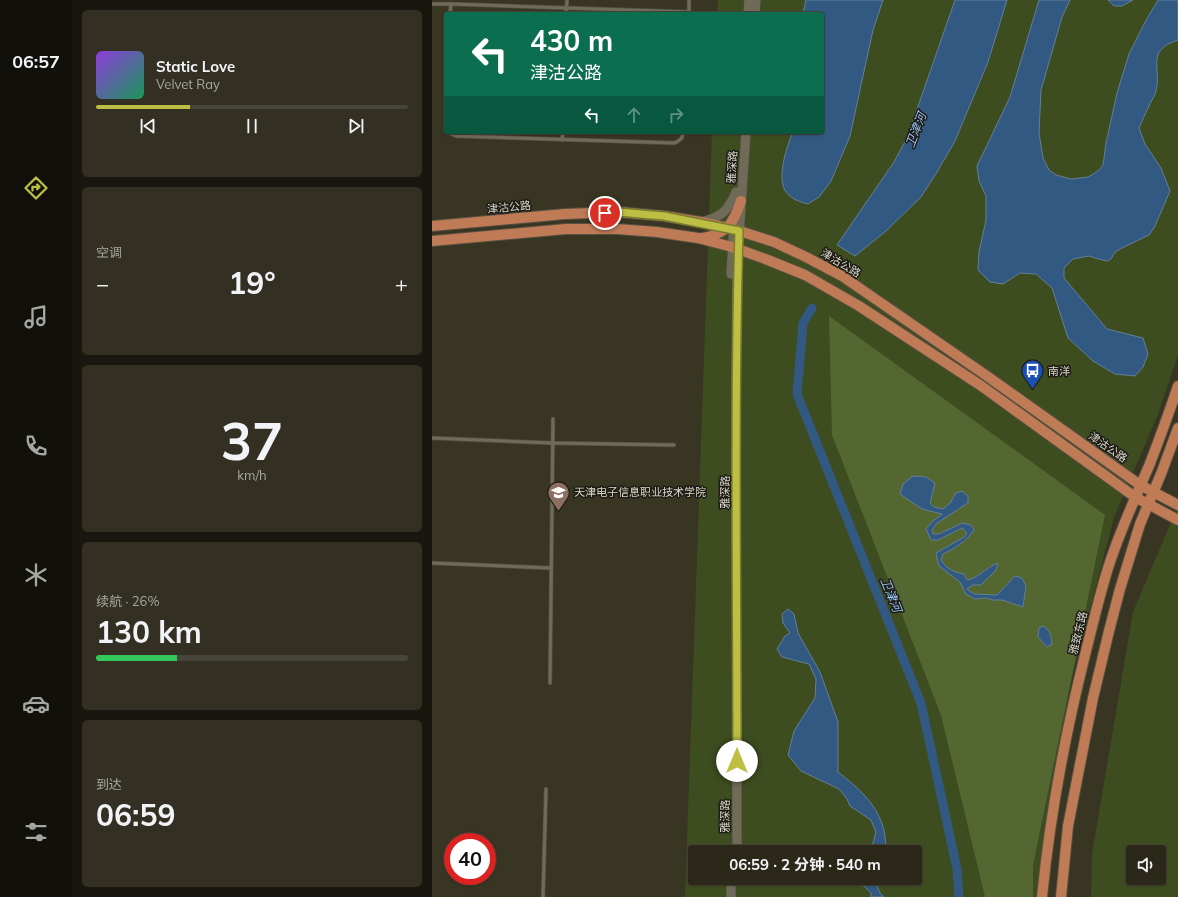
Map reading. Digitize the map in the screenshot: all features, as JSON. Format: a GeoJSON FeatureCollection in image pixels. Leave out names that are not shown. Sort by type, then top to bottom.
{"type":"FeatureCollection","features":[{"type":"Feature","properties":{"kind":"main road"},"geometry":{"type":"LineString","coordinates":[[698,238],[733,229],[738,196]]}},
{"type":"Feature","properties":{"kind":"main road","name":"津沽公路"},"geometry":{"type":"LineString","coordinates":[[432,226],[565,214],[618,212],[664,216],[701,222],[733,229],[774,242],[842,276],[987,376],[1140,485],[1178,505]]}},
{"type":"Feature","properties":{"kind":"main road"},"geometry":{"type":"LineString","coordinates":[[432,241],[574,229],[617,228],[698,238],[735,248],[768,260],[805,275],[853,302],[980,385],[1135,497],[1178,520]]}},
{"type":"Feature","properties":{"kind":"main road","name":"雅致东路"},"geometry":{"type":"LineString","coordinates":[[1042,897],[1045,859],[1070,715],[1110,562],[1149,465],[1178,386]]}},
{"type":"Feature","properties":{"kind":"main road"},"geometry":{"type":"LineString","coordinates":[[1060,897],[1068,826],[1093,698],[1120,589],[1140,524],[1154,493],[1178,428]]}},
{"type":"Feature","properties":{"kind":"street"},"geometry":{"type":"LineString","coordinates":[[748,12],[749,0]]}},
{"type":"Feature","properties":{"kind":"street"},"geometry":{"type":"LineString","coordinates":[[755,12],[756,0]]}},
{"type":"Feature","properties":{"kind":"street","name":"雅深路"},"geometry":{"type":"LineString","coordinates":[[738,196],[740,134]]}},
{"type":"Feature","properties":{"kind":"street","name":"雅深路"},"geometry":{"type":"LineString","coordinates":[[737,845],[736,391],[735,248],[733,229],[746,134]]}},
{"type":"Feature","properties":{"kind":"street"},"geometry":{"type":"LineString","coordinates":[[701,222],[713,219],[726,211],[738,196]]}},
{"type":"Feature","properties":{"kind":"street","name":"雅深路"},"geometry":{"type":"LineString","coordinates":[[731,845],[735,248]]}},
{"type":"Feature","properties":{"kind":"street"},"geometry":{"type":"LineString","coordinates":[[731,885],[731,897]]}},
{"type":"Feature","properties":{"kind":"street"},"geometry":{"type":"LineString","coordinates":[[737,885],[737,897]]}},
{"type":"Feature","properties":{"kind":"lane"},"geometry":{"type":"LineString","coordinates":[[566,12],[567,0]]}},
{"type":"Feature","properties":{"kind":"lane"},"geometry":{"type":"LineString","coordinates":[[689,0],[689,12]]}},
{"type":"Feature","properties":{"kind":"lane"},"geometry":{"type":"LineString","coordinates":[[432,4],[566,7],[668,12]]}},
{"type":"Feature","properties":{"kind":"lane"},"geometry":{"type":"LineString","coordinates":[[450,12],[451,4]]}},
{"type":"Feature","properties":{"kind":"lane"},"geometry":{"type":"LineString","coordinates":[[452,134],[456,136],[675,143],[682,139],[683,134]]}},
{"type":"Feature","properties":{"kind":"lane"},"geometry":{"type":"LineString","coordinates":[[562,134],[562,140]]}},
{"type":"Feature","properties":{"kind":"lane"},"geometry":{"type":"LineString","coordinates":[[550,683],[553,419]]}},
{"type":"Feature","properties":{"kind":"lane"},"geometry":{"type":"LineString","coordinates":[[432,438],[552,443],[674,445]]}},
{"type":"Feature","properties":{"kind":"lane"},"geometry":{"type":"LineString","coordinates":[[432,563],[551,568]]}},
{"type":"Feature","properties":{"kind":"lane"},"geometry":{"type":"LineString","coordinates":[[543,897],[546,789]]}},
{"type":"Feature","properties":{"kind":"green space"},"geometry":{"type":"Polygon","coordinates":[[[718,0],[1178,0],[1178,355],[1158,414],[1114,517],[1072,678],[1039,871],[1037,897],[685,897],[712,134],[824,134],[824,12],[717,12],[718,0]]]}},
{"type":"Feature","properties":{"kind":"green space"},"geometry":{"type":"Polygon","coordinates":[[[829,316],[1105,515],[1033,865],[1033,897],[985,897],[941,715],[832,435],[829,316]]]}},
{"type":"Feature","properties":{"kind":"green space"},"geometry":{"type":"Polygon","coordinates":[[[1178,506],[1178,897],[1091,897],[1092,854],[1133,612],[1178,506]]]}},
{"type":"Feature","properties":{"kind":"water"},"geometry":{"type":"Polygon","coordinates":[[[806,0],[883,0],[873,30],[850,136],[831,181],[819,197],[808,204],[790,197],[783,186],[782,179],[784,162],[792,134],[824,134],[824,12],[803,12],[806,0]]]}},
{"type":"Feature","properties":{"kind":"water"},"geometry":{"type":"Polygon","coordinates":[[[955,0],[1007,0],[988,62],[955,141],[921,197],[886,231],[855,256],[837,245],[894,162],[907,138],[955,0]]]}},
{"type":"Feature","properties":{"kind":"water"},"geometry":{"type":"Polygon","coordinates":[[[1039,0],[1070,0],[1062,17],[1041,90],[1039,133],[1043,158],[1049,170],[1056,175],[1071,179],[1088,177],[1098,171],[1103,165],[1106,143],[1117,93],[1129,54],[1158,0],[1178,0],[1178,40],[1161,49],[1158,55],[1155,93],[1139,128],[1145,144],[1161,168],[1170,191],[1155,226],[1149,235],[1115,252],[1111,259],[1107,261],[1089,256],[1073,259],[1064,268],[1064,278],[1107,329],[1143,338],[1148,354],[1143,367],[1135,376],[1115,374],[1093,361],[1068,338],[1052,288],[1036,274],[1020,273],[1003,284],[990,282],[978,270],[979,252],[986,220],[986,196],[979,181],[977,166],[1010,97],[1039,0]]]}},
{"type":"Feature","properties":{"kind":"water"},"geometry":{"type":"Polygon","coordinates":[[[1108,0],[1133,0],[1122,6],[1114,6],[1108,0]]]}},
{"type":"Feature","properties":{"kind":"water"},"geometry":{"type":"Polygon","coordinates":[[[913,476],[926,477],[935,483],[930,503],[934,507],[943,509],[950,503],[956,493],[962,491],[968,496],[968,503],[937,523],[932,530],[933,534],[939,534],[962,523],[971,525],[974,530],[964,541],[943,554],[941,560],[943,563],[951,570],[964,574],[967,580],[975,577],[998,563],[996,570],[981,585],[973,585],[967,589],[974,594],[997,595],[1015,576],[1022,578],[1026,586],[1023,607],[1002,600],[987,598],[975,599],[966,594],[960,582],[939,566],[936,553],[964,537],[967,533],[962,528],[938,540],[931,540],[926,529],[942,514],[922,509],[900,494],[903,484],[913,476]]]}},
{"type":"Feature","properties":{"kind":"water"},"geometry":{"type":"Polygon","coordinates":[[[788,609],[794,614],[798,633],[820,672],[838,722],[838,772],[864,795],[875,809],[884,829],[886,845],[872,845],[876,832],[871,820],[850,806],[847,799],[839,789],[801,771],[788,755],[794,731],[815,698],[816,679],[809,664],[782,657],[777,649],[785,636],[790,633],[783,623],[782,614],[788,609]]]}},
{"type":"Feature","properties":{"kind":"water"},"geometry":{"type":"Polygon","coordinates":[[[1043,626],[1049,631],[1051,638],[1052,644],[1047,647],[1038,637],[1039,628],[1043,626]]]}},
{"type":"Feature","properties":{"kind":"water"},"geometry":{"type":"Polygon","coordinates":[[[858,885],[876,885],[884,897],[871,897],[871,893],[864,886],[858,885]]]}},
{"type":"Feature","properties":{"kind":"waterway","name":"卫津河"},"geometry":{"type":"LineString","coordinates":[[812,308],[803,323],[797,394],[921,703],[957,869],[959,897]]}},
{"type":"Feature","properties":{"kind":"place","name":"南洋"},"geometry":{"type":"Point","coordinates":[1032,390]}},
{"type":"Feature","properties":{"kind":"place","name":"天津电子信息职业技术学院"},"geometry":{"type":"Point","coordinates":[559,512]}},
{"type":"Feature","properties":{"kind":"route"},"geometry":{"type":"LineString","coordinates":[[605,213],[618,212],[664,216],[733,228],[739,231],[737,268],[736,391],[737,761]]}}]}
